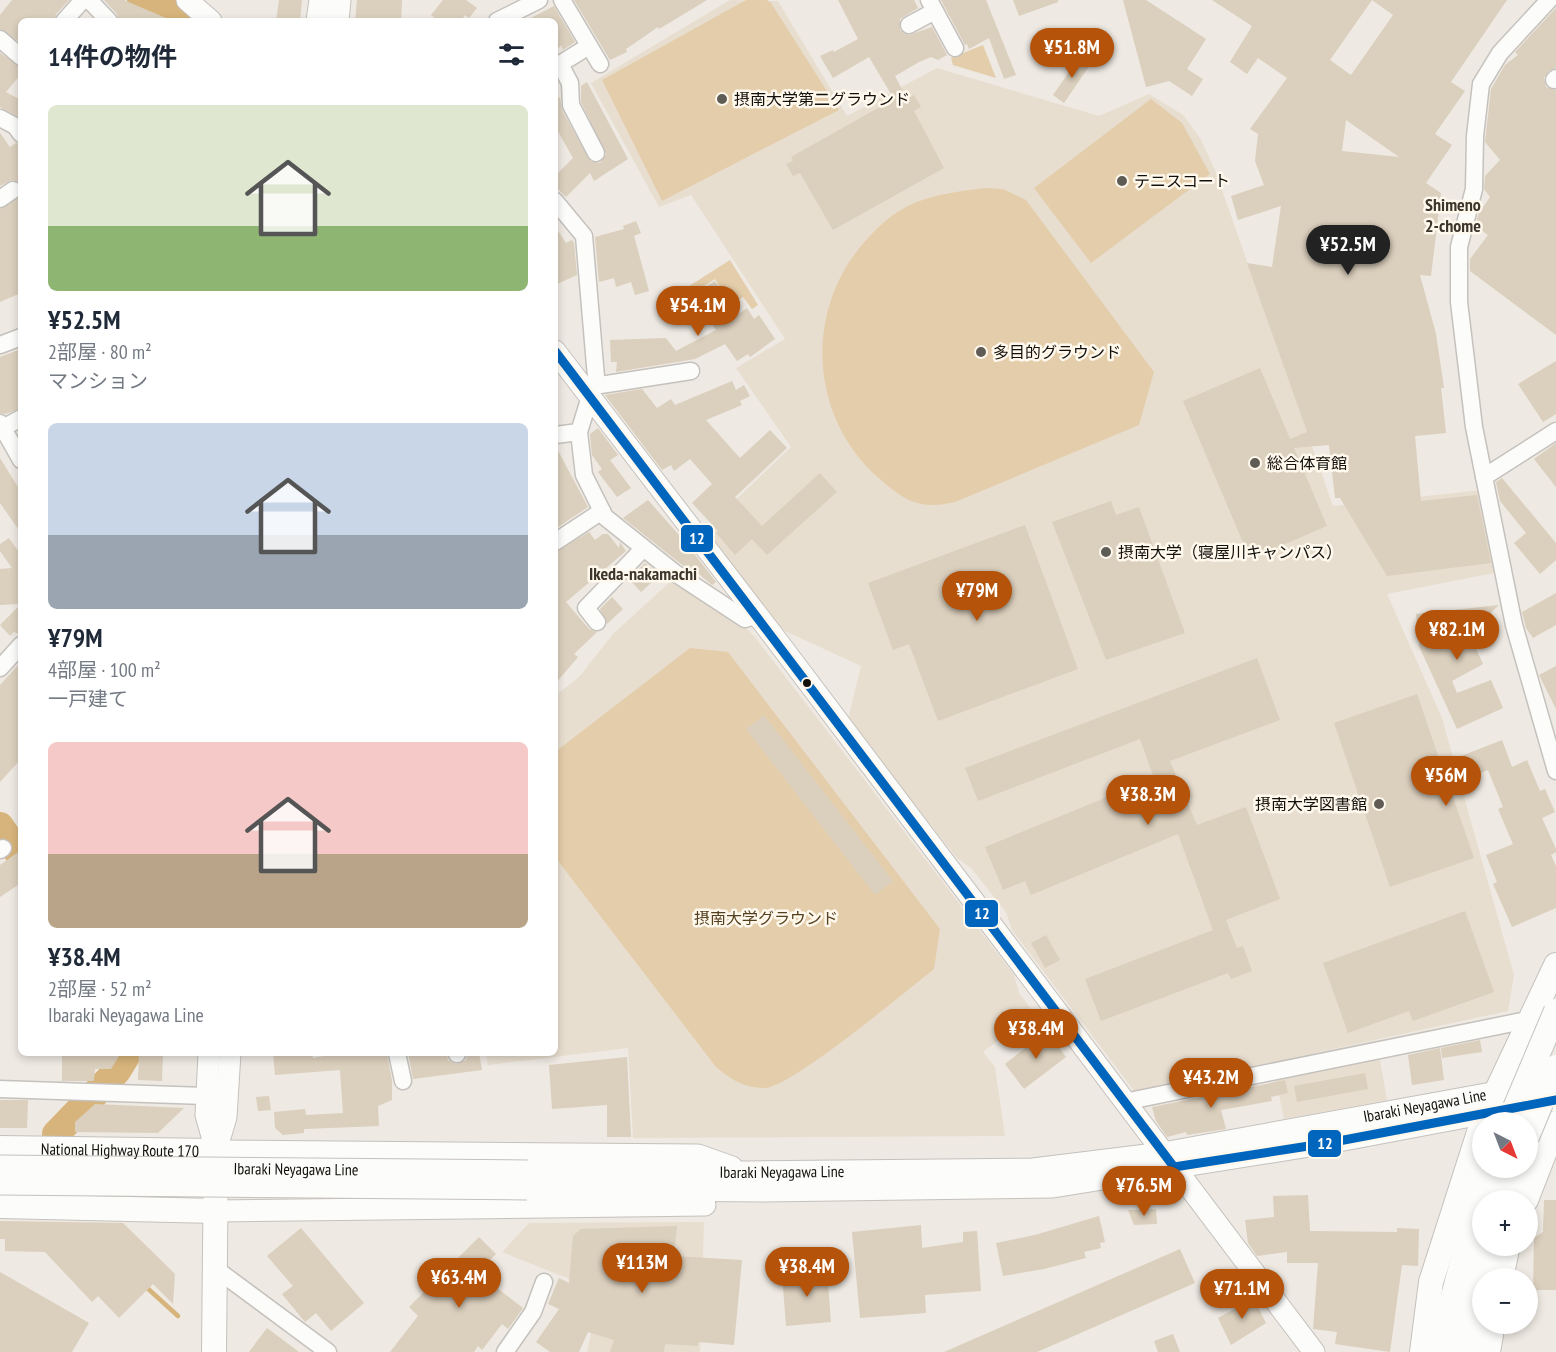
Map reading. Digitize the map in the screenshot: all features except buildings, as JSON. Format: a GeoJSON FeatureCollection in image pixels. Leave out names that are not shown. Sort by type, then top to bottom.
{"type":"FeatureCollection","features":[{"type":"Feature","properties":{"kind":"highway"},"geometry":{"type":"LineString","coordinates":[[1487,1112],[1556,965]]}},
{"type":"Feature","properties":{"kind":"highway"},"geometry":{"type":"LineString","coordinates":[[1513,1112],[1556,1011]]}},
{"type":"Feature","properties":{"kind":"highway"},"geometry":{"type":"LineString","coordinates":[[1537,1112],[1556,1067]]}},
{"type":"Feature","properties":{"kind":"highway"},"geometry":{"type":"LineString","coordinates":[[1530,1190],[1556,1123]]}},
{"type":"Feature","properties":{"kind":"highway","name":"National Highway Route 170"},"geometry":{"type":"LineString","coordinates":[[0,1148],[216,1151],[214,1352]]}},
{"type":"Feature","properties":{"kind":"highway"},"geometry":{"type":"LineString","coordinates":[[1422,1352],[1431,1282],[1472,1154]]}},
{"type":"Feature","properties":{"kind":"highway"},"geometry":{"type":"LineString","coordinates":[[1441,1352],[1470,1228],[1488,1178]]}},
{"type":"Feature","properties":{"kind":"highway"},"geometry":{"type":"LineString","coordinates":[[0,1206],[216,1211]]}},
{"type":"Feature","properties":{"kind":"highway"},"geometry":{"type":"LineString","coordinates":[[1464,1352],[1486,1256]]}},
{"type":"Feature","properties":{"kind":"highway"},"geometry":{"type":"LineString","coordinates":[[1488,1352],[1491,1334]]}},
{"type":"Feature","properties":{"kind":"main road"},"geometry":{"type":"LineString","coordinates":[[187,0],[208,18]]}},
{"type":"Feature","properties":{"kind":"main road"},"geometry":{"type":"LineString","coordinates":[[317,18],[320,0]]}},
{"type":"Feature","properties":{"kind":"main road"},"geometry":{"type":"LineString","coordinates":[[338,18],[340,0]]}},
{"type":"Feature","properties":{"kind":"main road"},"geometry":{"type":"LineString","coordinates":[[558,354],[592,393],[1314,1352]]}},
{"type":"Feature","properties":{"kind":"main road"},"geometry":{"type":"LineString","coordinates":[[209,1056],[205,1096],[206,1115],[216,1151]]}},
{"type":"Feature","properties":{"kind":"main road"},"geometry":{"type":"LineString","coordinates":[[216,1151],[226,1117],[230,1056]]}},
{"type":"Feature","properties":{"kind":"main road","name":"Ibaraki Neyagawa Line"},"geometry":{"type":"LineString","coordinates":[[0,1166],[527,1180],[764,1191],[1053,1187],[1169,1160],[1556,1081]]}},
{"type":"Feature","properties":{"kind":"main road","name":"Ibaraki Neyagawa Line"},"geometry":{"type":"LineString","coordinates":[[1512,1112],[1556,1100]]}},
{"type":"Feature","properties":{"kind":"main road","name":"Ibaraki Neyagawa Line"},"geometry":{"type":"LineString","coordinates":[[0,1184],[527,1180],[748,1172],[1033,1169],[1169,1160],[1328,1143],[1472,1122]]}},
{"type":"Feature","properties":{"kind":"main road"},"geometry":{"type":"LineString","coordinates":[[216,1151],[698,1155],[748,1172]]}},
{"type":"Feature","properties":{"kind":"main road"},"geometry":{"type":"LineString","coordinates":[[216,1211],[717,1205],[764,1191]]}},
{"type":"Feature","properties":{"kind":"street"},"geometry":{"type":"LineString","coordinates":[[67,18],[83,0]]}},
{"type":"Feature","properties":{"kind":"street"},"geometry":{"type":"LineString","coordinates":[[89,0],[106,18]]}},
{"type":"Feature","properties":{"kind":"street"},"geometry":{"type":"LineString","coordinates":[[503,18],[539,0]]}},
{"type":"Feature","properties":{"kind":"street"},"geometry":{"type":"LineString","coordinates":[[562,0],[600,64]]}},
{"type":"Feature","properties":{"kind":"street"},"geometry":{"type":"LineString","coordinates":[[1549,0],[1500,53],[1481,84],[1475,136],[1474,189],[1459,247],[1459,302],[1474,427],[1514,625],[1556,771]]}},
{"type":"Feature","properties":{"kind":"street"},"geometry":{"type":"LineString","coordinates":[[909,25],[932,5],[955,48]]}},
{"type":"Feature","properties":{"kind":"street"},"geometry":{"type":"LineString","coordinates":[[0,39],[18,54]]}},
{"type":"Feature","properties":{"kind":"street"},"geometry":{"type":"LineString","coordinates":[[589,46],[560,64],[570,83],[571,105],[596,153]]}},
{"type":"Feature","properties":{"kind":"street"},"geometry":{"type":"LineString","coordinates":[[0,118],[18,130]]}},
{"type":"Feature","properties":{"kind":"street"},"geometry":{"type":"LineString","coordinates":[[558,205],[584,236],[596,377],[579,432],[584,475],[598,514],[605,517],[641,552],[745,619],[758,615]]}},
{"type":"Feature","properties":{"kind":"street"},"geometry":{"type":"LineString","coordinates":[[0,345],[18,338]]}},
{"type":"Feature","properties":{"kind":"street"},"geometry":{"type":"LineString","coordinates":[[592,393],[691,371]]}},
{"type":"Feature","properties":{"kind":"street"},"geometry":{"type":"LineString","coordinates":[[18,419],[1,426],[18,455]]}},
{"type":"Feature","properties":{"kind":"street"},"geometry":{"type":"LineString","coordinates":[[1484,477],[1556,431]]}},
{"type":"Feature","properties":{"kind":"street"},"geometry":{"type":"LineString","coordinates":[[558,435],[579,432]]}},
{"type":"Feature","properties":{"kind":"street"},"geometry":{"type":"LineString","coordinates":[[558,540],[598,514]]}},
{"type":"Feature","properties":{"kind":"street"},"geometry":{"type":"LineString","coordinates":[[597,622],[586,608],[641,552]]}},
{"type":"Feature","properties":{"kind":"street"},"geometry":{"type":"LineString","coordinates":[[0,668],[18,648]]}},
{"type":"Feature","properties":{"kind":"street"},"geometry":{"type":"LineString","coordinates":[[1124,1102],[1532,1019]]}},
{"type":"Feature","properties":{"kind":"street"},"geometry":{"type":"LineString","coordinates":[[399,1056],[403,1082]]}},
{"type":"Feature","properties":{"kind":"street"},"geometry":{"type":"LineString","coordinates":[[0,1089],[205,1096]]}},
{"type":"Feature","properties":{"kind":"street"},"geometry":{"type":"LineString","coordinates":[[216,1269],[328,1352]]}},
{"type":"Feature","properties":{"kind":"street"},"geometry":{"type":"LineString","coordinates":[[505,1352],[533,1312],[544,1282]]}},
{"type":"Feature","properties":{"kind":"shaded area","name":"摂南大学（寝屋川キャンパス）"},"geometry":{"type":"Polygon","coordinates":[[[730,0],[778,1],[847,116],[937,68],[1099,116],[1149,94],[1183,115],[1200,138],[1215,170],[1333,506],[1482,490],[1499,572],[1387,594],[1442,718],[1514,975],[1508,1011],[1135,1092],[1012,930],[1006,912],[971,868],[957,858],[848,719],[861,666],[774,626],[701,533],[791,447],[736,368],[785,339],[691,195],[659,207],[591,83],[730,0]]]}},
{"type":"Feature","properties":{"kind":"shaded area"},"geometry":{"type":"Polygon","coordinates":[[[672,580],[713,609],[724,611],[737,619],[755,637],[1014,975],[1019,993],[1034,1013],[983,1052],[995,1067],[1005,1136],[633,1138],[628,1048],[488,1065],[486,1056],[558,1056],[558,694],[579,677],[613,634],[672,580]]]}},
{"type":"Feature","properties":{"kind":"shaded area"},"geometry":{"type":"Polygon","coordinates":[[[1379,1054],[1387,1100],[1284,1119],[1275,1075],[1379,1054]]]}},
{"type":"Feature","properties":{"kind":"shaded area"},"geometry":{"type":"Polygon","coordinates":[[[704,1222],[700,1352],[587,1352],[594,1320],[577,1282],[502,1252],[529,1223],[704,1222]]]}},
{"type":"Feature","properties":{"kind":"green space","name":"摂南大学第二グラウンド"},"geometry":{"type":"Polygon","coordinates":[[[746,0],[767,0],[771,3],[839,110],[662,201],[602,80],[746,0]]]}},
{"type":"Feature","properties":{"kind":"green space"},"geometry":{"type":"Polygon","coordinates":[[[983,45],[996,78],[953,65],[951,58],[983,45]]]}},
{"type":"Feature","properties":{"kind":"green space","name":"テニスコート"},"geometry":{"type":"Polygon","coordinates":[[[1151,99],[1182,123],[1210,174],[1091,263],[1034,188],[1151,99]]]}},
{"type":"Feature","properties":{"kind":"green space","name":"多目的グラウンド"},"geometry":{"type":"Polygon","coordinates":[[[985,188],[1003,189],[1026,200],[1154,372],[1139,425],[955,502],[924,504],[898,494],[881,480],[858,456],[840,428],[829,398],[823,367],[823,335],[830,304],[842,274],[861,246],[878,227],[914,203],[940,195],[985,188]]]}},
{"type":"Feature","properties":{"kind":"green space"},"geometry":{"type":"Polygon","coordinates":[[[730,260],[758,305],[752,309],[743,297],[731,304],[715,279],[690,295],[694,303],[667,320],[658,306],[730,260]]]}},
{"type":"Feature","properties":{"kind":"green space","name":"摂南大学グラウンド"},"geometry":{"type":"Polygon","coordinates":[[[690,648],[728,652],[940,929],[934,969],[823,1056],[779,1084],[765,1088],[751,1087],[727,1076],[716,1067],[558,861],[558,750],[690,648]]]}},
{"type":"Feature","properties":{"kind":"waterway"},"geometry":{"type":"LineString","coordinates":[[141,0],[183,18]]}},
{"type":"Feature","properties":{"kind":"waterway"},"geometry":{"type":"LineString","coordinates":[[0,826],[18,853]]}},
{"type":"Feature","properties":{"kind":"waterway"},"geometry":{"type":"LineString","coordinates":[[56,1134],[117,1071],[126,1056]]}},
{"type":"Feature","properties":{"kind":"waterway"},"geometry":{"type":"LineString","coordinates":[[145,1286],[178,1316]]}},
{"type":"Feature","properties":{"kind":"transit line","name":"12"},"geometry":{"type":"LineString","coordinates":[[558,355],[1174,1167],[1328,1143],[1556,1100]]}},
{"type":"Feature","properties":{"kind":"place","name":"摂南大学第二グラウンド"},"geometry":{"type":"Point","coordinates":[722,99]}},
{"type":"Feature","properties":{"kind":"place","name":"テニスコート"},"geometry":{"type":"Point","coordinates":[1122,181]}},
{"type":"Feature","properties":{"kind":"place","name":"多目的グラウンド"},"geometry":{"type":"Point","coordinates":[981,352]}},
{"type":"Feature","properties":{"kind":"place","name":"総合体育館"},"geometry":{"type":"Point","coordinates":[1255,463]}},
{"type":"Feature","properties":{"kind":"place","name":"摂南大学（寝屋川キャンパス）"},"geometry":{"type":"Point","coordinates":[1106,552]}},
{"type":"Feature","properties":{"kind":"place","name":"摂南大学図書館"},"geometry":{"type":"Point","coordinates":[1379,804]}},
{"type":"Feature","properties":{"kind":"district","name":"Shimeno 2-chome"},"geometry":{"type":"Point","coordinates":[1453,214]}},
{"type":"Feature","properties":{"kind":"district","name":"Ikeda-nakamachi"},"geometry":{"type":"Point","coordinates":[643,573]}}]}
